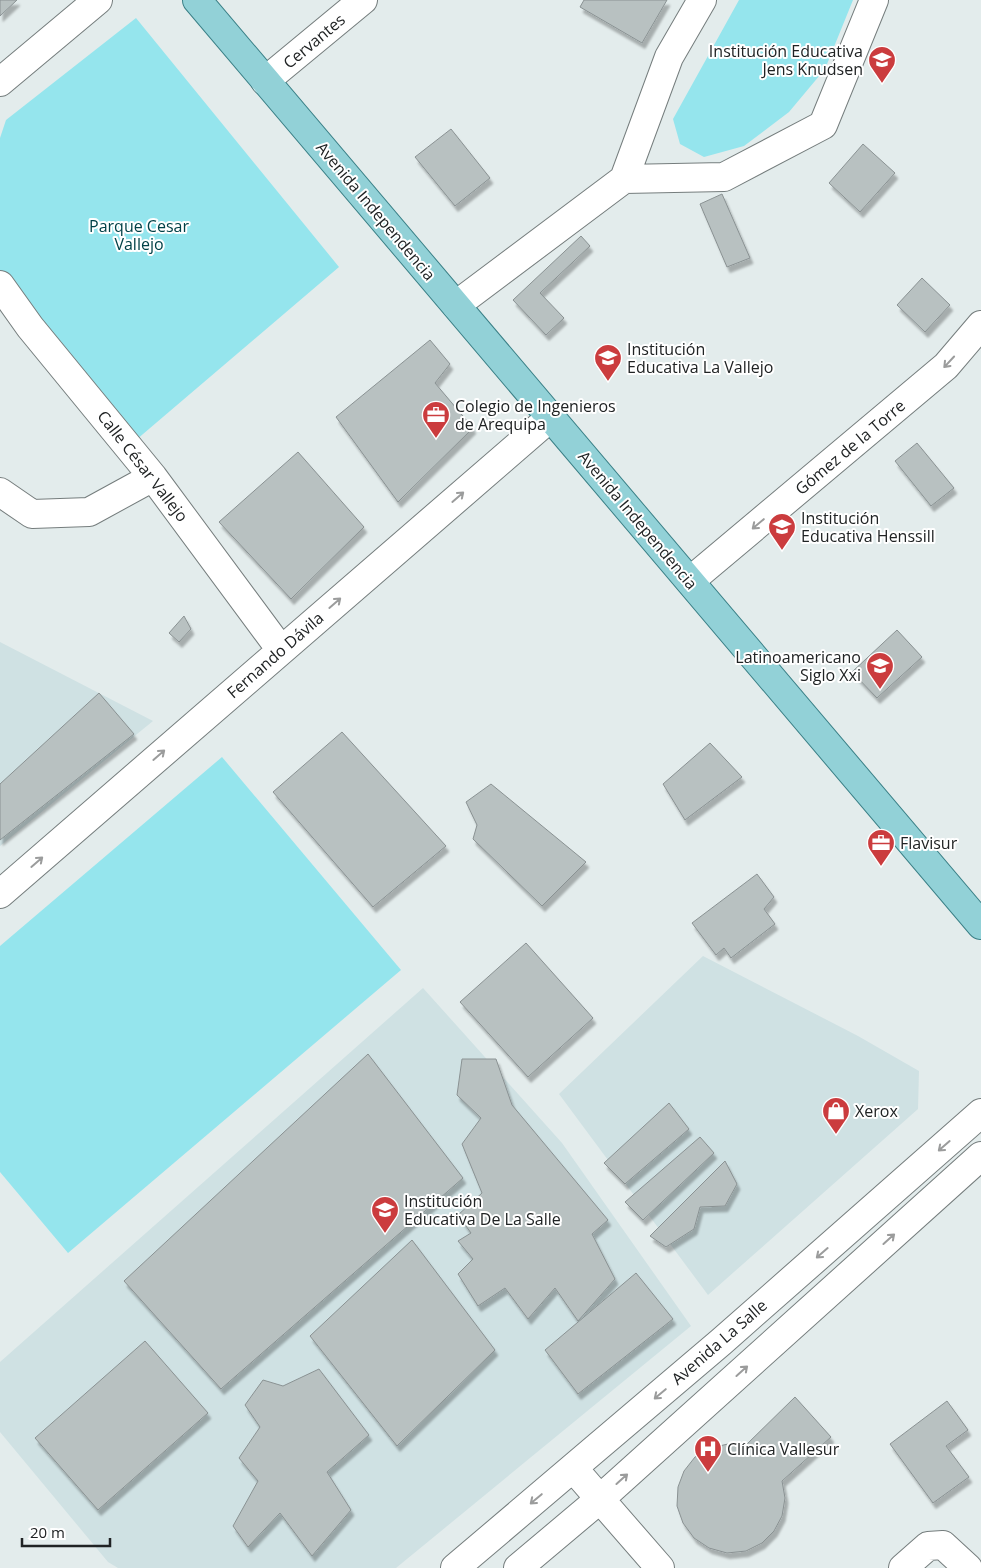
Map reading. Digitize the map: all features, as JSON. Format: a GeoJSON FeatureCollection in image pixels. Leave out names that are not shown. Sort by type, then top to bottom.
{"type":"FeatureCollection","features":[{"type":"Feature","properties":{"kind":"main road","name":"Avenida Independencia"},"geometry":{"type":"LineString","coordinates":[[197,0],[980,922]]}},
{"type":"Feature","properties":{"kind":"street"},"geometry":{"type":"LineString","coordinates":[[0,82],[98,0]]}},
{"type":"Feature","properties":{"kind":"street","name":"Cervantes"},"geometry":{"type":"LineString","coordinates":[[265,81],[363,0]]}},
{"type":"Feature","properties":{"kind":"street"},"geometry":{"type":"LineString","coordinates":[[456,305],[624,179],[669,57],[702,0]]}},
{"type":"Feature","properties":{"kind":"street"},"geometry":{"type":"LineString","coordinates":[[624,179],[724,177],[823,125],[874,0]]}},
{"type":"Feature","properties":{"kind":"street","name":"Calle César Vallejo"},"geometry":{"type":"LineString","coordinates":[[0,285],[30,328],[154,478],[281,650]]}},
{"type":"Feature","properties":{"kind":"street","name":"Gómez de la Torre"},"geometry":{"type":"LineString","coordinates":[[690,581],[946,366],[981,325]]}},
{"type":"Feature","properties":{"kind":"street","name":"Fernando Dávila"},"geometry":{"type":"LineString","coordinates":[[0,894],[551,417]]}},
{"type":"Feature","properties":{"kind":"street"},"geometry":{"type":"LineString","coordinates":[[0,492],[32,514],[89,512],[154,478]]}},
{"type":"Feature","properties":{"kind":"street","name":"Avenida La Salle"},"geometry":{"type":"LineString","coordinates":[[455,1568],[722,1342],[981,1114]]}},
{"type":"Feature","properties":{"kind":"street"},"geometry":{"type":"LineString","coordinates":[[518,1568],[600,1499],[981,1156]]}},
{"type":"Feature","properties":{"kind":"street"},"geometry":{"type":"LineString","coordinates":[[911,1175],[932,1200]]}},
{"type":"Feature","properties":{"kind":"street"},"geometry":{"type":"LineString","coordinates":[[573,1468],[660,1568]]}},
{"type":"Feature","properties":{"kind":"street"},"geometry":{"type":"LineString","coordinates":[[903,1568],[928,1546],[943,1545],[968,1568]]}},
{"type":"Feature","properties":{"kind":"shaded area"},"geometry":{"type":"Polygon","coordinates":[[[0,642],[153,721],[0,846],[0,642]]]}},
{"type":"Feature","properties":{"kind":"shaded area"},"geometry":{"type":"Polygon","coordinates":[[[703,956],[858,1036],[919,1071],[918,1109],[708,1295],[559,1094],[703,956]]]}},
{"type":"Feature","properties":{"kind":"shaded area","name":"Institución Educativa De La Salle"},"geometry":{"type":"Polygon","coordinates":[[[423,988],[562,1143],[691,1326],[396,1568],[118,1568],[108,1562],[0,1432],[0,1362],[423,988]]]}},
{"type":"Feature","properties":{"kind":"green space"},"geometry":{"type":"Polygon","coordinates":[[[739,0],[853,0],[825,69],[789,112],[744,146],[704,157],[680,144],[673,119],[739,0]]]}},
{"type":"Feature","properties":{"kind":"green space","name":"Parque Cesar Vallejo"},"geometry":{"type":"Polygon","coordinates":[[[136,18],[339,267],[136,440],[0,275],[0,138],[6,120],[136,18]]]}},
{"type":"Feature","properties":{"kind":"green space"},"geometry":{"type":"Polygon","coordinates":[[[222,757],[401,970],[68,1253],[0,1172],[0,946],[222,757]]]}},
{"type":"Feature","properties":{"kind":"building"},"geometry":{"type":"Polygon","coordinates":[[[0,0],[17,0],[0,16],[0,0]]]}},
{"type":"Feature","properties":{"kind":"building"},"geometry":{"type":"Polygon","coordinates":[[[584,0],[667,0],[642,43],[580,7],[584,0]]]}},
{"type":"Feature","properties":{"kind":"building"},"geometry":{"type":"Polygon","coordinates":[[[451,129],[490,178],[455,206],[415,157],[451,129]]]}},
{"type":"Feature","properties":{"kind":"building"},"geometry":{"type":"Polygon","coordinates":[[[863,144],[895,173],[860,212],[829,183],[863,144]]]}},
{"type":"Feature","properties":{"kind":"building"},"geometry":{"type":"Polygon","coordinates":[[[722,194],[750,258],[727,267],[700,204],[722,194]]]}},
{"type":"Feature","properties":{"kind":"building"},"geometry":{"type":"Polygon","coordinates":[[[581,236],[590,246],[540,293],[564,318],[546,335],[513,300],[581,236]]]}},
{"type":"Feature","properties":{"kind":"building"},"geometry":{"type":"Polygon","coordinates":[[[922,278],[950,305],[925,332],[897,305],[922,278]]]}},
{"type":"Feature","properties":{"kind":"building"},"geometry":{"type":"Polygon","coordinates":[[[430,340],[450,364],[435,383],[473,428],[398,502],[336,417],[430,340]]]}},
{"type":"Feature","properties":{"kind":"building"},"geometry":{"type":"Polygon","coordinates":[[[917,443],[954,488],[931,506],[895,461],[917,443]]]}},
{"type":"Feature","properties":{"kind":"building"},"geometry":{"type":"Polygon","coordinates":[[[298,452],[364,527],[291,599],[219,522],[298,452]]]}},
{"type":"Feature","properties":{"kind":"building"},"geometry":{"type":"Polygon","coordinates":[[[184,616],[191,629],[179,642],[169,633],[184,616]]]}},
{"type":"Feature","properties":{"kind":"building"},"geometry":{"type":"Polygon","coordinates":[[[897,630],[922,657],[877,698],[852,672],[897,630]]]}},
{"type":"Feature","properties":{"kind":"building"},"geometry":{"type":"Polygon","coordinates":[[[99,693],[134,734],[0,840],[0,784],[99,693]]]}},
{"type":"Feature","properties":{"kind":"building"},"geometry":{"type":"Polygon","coordinates":[[[342,732],[446,846],[373,907],[273,792],[342,732]]]}},
{"type":"Feature","properties":{"kind":"building"},"geometry":{"type":"Polygon","coordinates":[[[710,743],[742,777],[685,820],[663,784],[710,743]]]}},
{"type":"Feature","properties":{"kind":"building"},"geometry":{"type":"Polygon","coordinates":[[[491,784],[586,862],[542,906],[473,839],[477,825],[466,802],[491,784]]]}},
{"type":"Feature","properties":{"kind":"building"},"geometry":{"type":"Polygon","coordinates":[[[757,874],[774,897],[764,909],[775,924],[731,958],[724,948],[716,955],[692,923],[757,874]]]}},
{"type":"Feature","properties":{"kind":"building"},"geometry":{"type":"Polygon","coordinates":[[[526,943],[593,1018],[528,1077],[460,1002],[526,943]]]}},
{"type":"Feature","properties":{"kind":"building"},"geometry":{"type":"Polygon","coordinates":[[[368,1054],[463,1178],[221,1389],[124,1281],[368,1054]]]}},
{"type":"Feature","properties":{"kind":"building"},"geometry":{"type":"Polygon","coordinates":[[[462,1059],[496,1059],[512,1105],[608,1220],[592,1234],[615,1279],[578,1321],[555,1288],[528,1319],[505,1288],[478,1306],[458,1274],[473,1259],[458,1241],[471,1233],[458,1215],[482,1193],[462,1144],[481,1118],[457,1095],[462,1059]]]}},
{"type":"Feature","properties":{"kind":"building"},"geometry":{"type":"Polygon","coordinates":[[[669,1103],[689,1129],[625,1184],[604,1163],[669,1103]]]}},
{"type":"Feature","properties":{"kind":"building"},"geometry":{"type":"Polygon","coordinates":[[[700,1137],[714,1153],[643,1220],[625,1202],[700,1137]]]}},
{"type":"Feature","properties":{"kind":"building"},"geometry":{"type":"Polygon","coordinates":[[[725,1161],[737,1184],[725,1206],[700,1207],[694,1229],[666,1247],[650,1236],[725,1161]]]}},
{"type":"Feature","properties":{"kind":"building"},"geometry":{"type":"Polygon","coordinates":[[[412,1240],[495,1350],[397,1446],[310,1336],[412,1240]]]}},
{"type":"Feature","properties":{"kind":"building"},"geometry":{"type":"Polygon","coordinates":[[[636,1273],[673,1319],[578,1394],[545,1350],[636,1273]]]}},
{"type":"Feature","properties":{"kind":"building"},"geometry":{"type":"Polygon","coordinates":[[[145,1341],[208,1413],[98,1510],[35,1438],[145,1341]]]}},
{"type":"Feature","properties":{"kind":"building"},"geometry":{"type":"Polygon","coordinates":[[[319,1369],[369,1435],[327,1472],[351,1510],[312,1556],[280,1513],[248,1547],[233,1526],[258,1481],[239,1458],[260,1427],[245,1405],[263,1380],[283,1386],[319,1369]]]}},
{"type":"Feature","properties":{"kind":"building"},"geometry":{"type":"Polygon","coordinates":[[[795,1397],[831,1437],[782,1481],[785,1498],[782,1516],[774,1531],[762,1543],[746,1551],[727,1553],[709,1548],[694,1538],[683,1523],[677,1506],[678,1487],[684,1471],[695,1457],[710,1448],[728,1444],[745,1446],[795,1397]]]}},
{"type":"Feature","properties":{"kind":"building"},"geometry":{"type":"Polygon","coordinates":[[[947,1401],[968,1430],[946,1446],[969,1477],[933,1503],[890,1444],[947,1401]]]}},
{"type":"Feature","properties":{"kind":"place","name":"Institución Educativa Jens Knudsen"},"geometry":{"type":"Point","coordinates":[882,84]}},
{"type":"Feature","properties":{"kind":"place","name":"Institución Educativa La Vallejo"},"geometry":{"type":"Point","coordinates":[608,382]}},
{"type":"Feature","properties":{"kind":"place","name":"Colegio de Ingenieros de Arequipa"},"geometry":{"type":"Point","coordinates":[436,439]}},
{"type":"Feature","properties":{"kind":"place","name":"Institución Educativa Henssill"},"geometry":{"type":"Point","coordinates":[782,551]}},
{"type":"Feature","properties":{"kind":"place","name":"Latinoamericano Siglo Xxi"},"geometry":{"type":"Point","coordinates":[880,690]}},
{"type":"Feature","properties":{"kind":"place","name":"Flavisur"},"geometry":{"type":"Point","coordinates":[881,867]}},
{"type":"Feature","properties":{"kind":"place","name":"Xerox"},"geometry":{"type":"Point","coordinates":[836,1135]}},
{"type":"Feature","properties":{"kind":"place","name":"Institución Educativa De La Salle"},"geometry":{"type":"Point","coordinates":[385,1234]}},
{"type":"Feature","properties":{"kind":"place","name":"Clínica Vallesur"},"geometry":{"type":"Point","coordinates":[708,1473]}}]}
